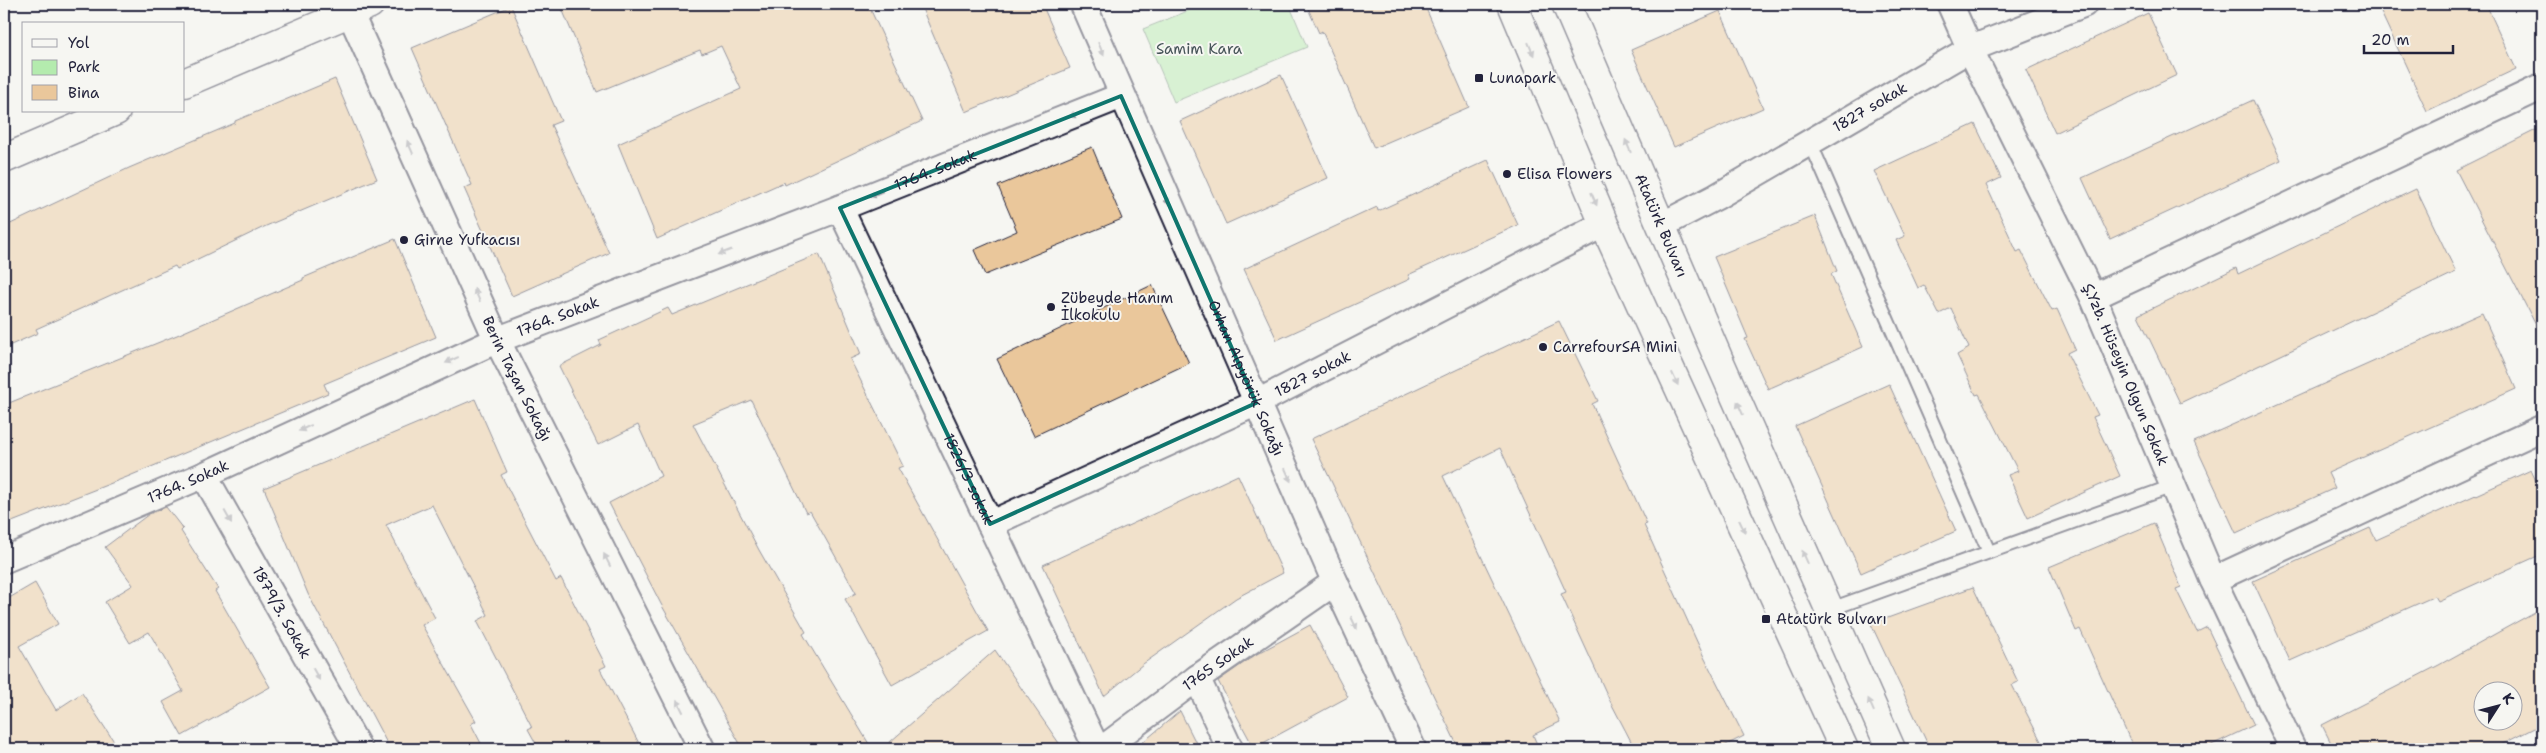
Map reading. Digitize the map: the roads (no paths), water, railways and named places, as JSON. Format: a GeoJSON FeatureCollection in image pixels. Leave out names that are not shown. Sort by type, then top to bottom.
{"type":"FeatureCollection","features":[{"type":"Feature","properties":{"kind":"main road"},"geometry":{"type":"LineString","coordinates":[[1512,4],[1604,224],[1844,749]]}},
{"type":"Feature","properties":{"kind":"main road","name":"Atatürk Bulvarı"},"geometry":{"type":"LineString","coordinates":[[1566,4],[1828,610],[1891,749]]}},
{"type":"Feature","properties":{"kind":"main road"},"geometry":{"type":"LineString","coordinates":[[185,82],[355,6]]}},
{"type":"Feature","properties":{"kind":"main road"},"geometry":{"type":"LineString","coordinates":[[4,159],[114,112]]}},
{"type":"Feature","properties":{"kind":"street","name":"Orhan Alpyörük Sokağı"},"geometry":{"type":"LineString","coordinates":[[1082,4],[1335,582],[1413,749]]}},
{"type":"Feature","properties":{"kind":"street","name":"Ş.Yzb. Hüseyin Olgun Sokak"},"geometry":{"type":"LineString","coordinates":[[1950,4],[1970,49],[2092,298],[2214,580],[2293,749]]}},
{"type":"Feature","properties":{"kind":"street","name":"1827 sokak"},"geometry":{"type":"LineString","coordinates":[[1662,225],[1716,197],[1970,49],[2084,4]]}},
{"type":"Feature","properties":{"kind":"street","name":"Berin Taşan Sokağı"},"geometry":{"type":"LineString","coordinates":[[355,6],[496,340],[702,749]]}},
{"type":"Feature","properties":{"kind":"street"},"geometry":{"type":"LineString","coordinates":[[2092,298],[2542,87]]}},
{"type":"Feature","properties":{"kind":"street","name":"1764. Sokak"},"geometry":{"type":"LineString","coordinates":[[4,560],[204,474],[496,340],[840,208],[1121,96]]}},
{"type":"Feature","properties":{"kind":"street","name":"1826/3 sokak"},"geometry":{"type":"LineString","coordinates":[[840,208],[1097,749]]}},
{"type":"Feature","properties":{"kind":"street","name":"1827 sokak"},"geometry":{"type":"LineString","coordinates":[[990,524],[1256,403],[1604,224]]}},
{"type":"Feature","properties":{"kind":"street"},"geometry":{"type":"LineString","coordinates":[[2214,580],[2542,428]]}},
{"type":"Feature","properties":{"kind":"street","name":"1879/3. Sokak"},"geometry":{"type":"LineString","coordinates":[[204,474],[359,749]]}},
{"type":"Feature","properties":{"kind":"street","name":"1765 Sokak"},"geometry":{"type":"LineString","coordinates":[[1102,749],[1198,678],[1335,582]]}},
{"type":"Feature","properties":{"kind":"street"},"geometry":{"type":"LineString","coordinates":[[1198,678],[1230,749]]}},
{"type":"Feature","properties":{"kind":"lane"},"geometry":{"type":"LineString","coordinates":[[1810,142],[1989,552]]}},
{"type":"Feature","properties":{"kind":"lane"},"geometry":{"type":"LineString","coordinates":[[1828,610],[2173,486]]}},
{"type":"Feature","properties":{"kind":"place","name":"Lunapark"},"geometry":{"type":"Point","coordinates":[1479,78]}},
{"type":"Feature","properties":{"kind":"place","name":"Elisa Flowers"},"geometry":{"type":"Point","coordinates":[1507,174]}},
{"type":"Feature","properties":{"kind":"place","name":"Girne Yufkacısı"},"geometry":{"type":"Point","coordinates":[404,240]}},
{"type":"Feature","properties":{"kind":"place","name":"Zübeyde Hanım İlkokulu"},"geometry":{"type":"Point","coordinates":[1051,307]}},
{"type":"Feature","properties":{"kind":"place","name":"CarrefourSA Mini"},"geometry":{"type":"Point","coordinates":[1543,347]}},
{"type":"Feature","properties":{"kind":"place","name":"Atatürk Bulvarı"},"geometry":{"type":"Point","coordinates":[1766,619]}},
{"type":"Feature","properties":{"kind":"park label","name":"Samim Kara"},"geometry":{"type":"Point","coordinates":[1199,49]}}]}
